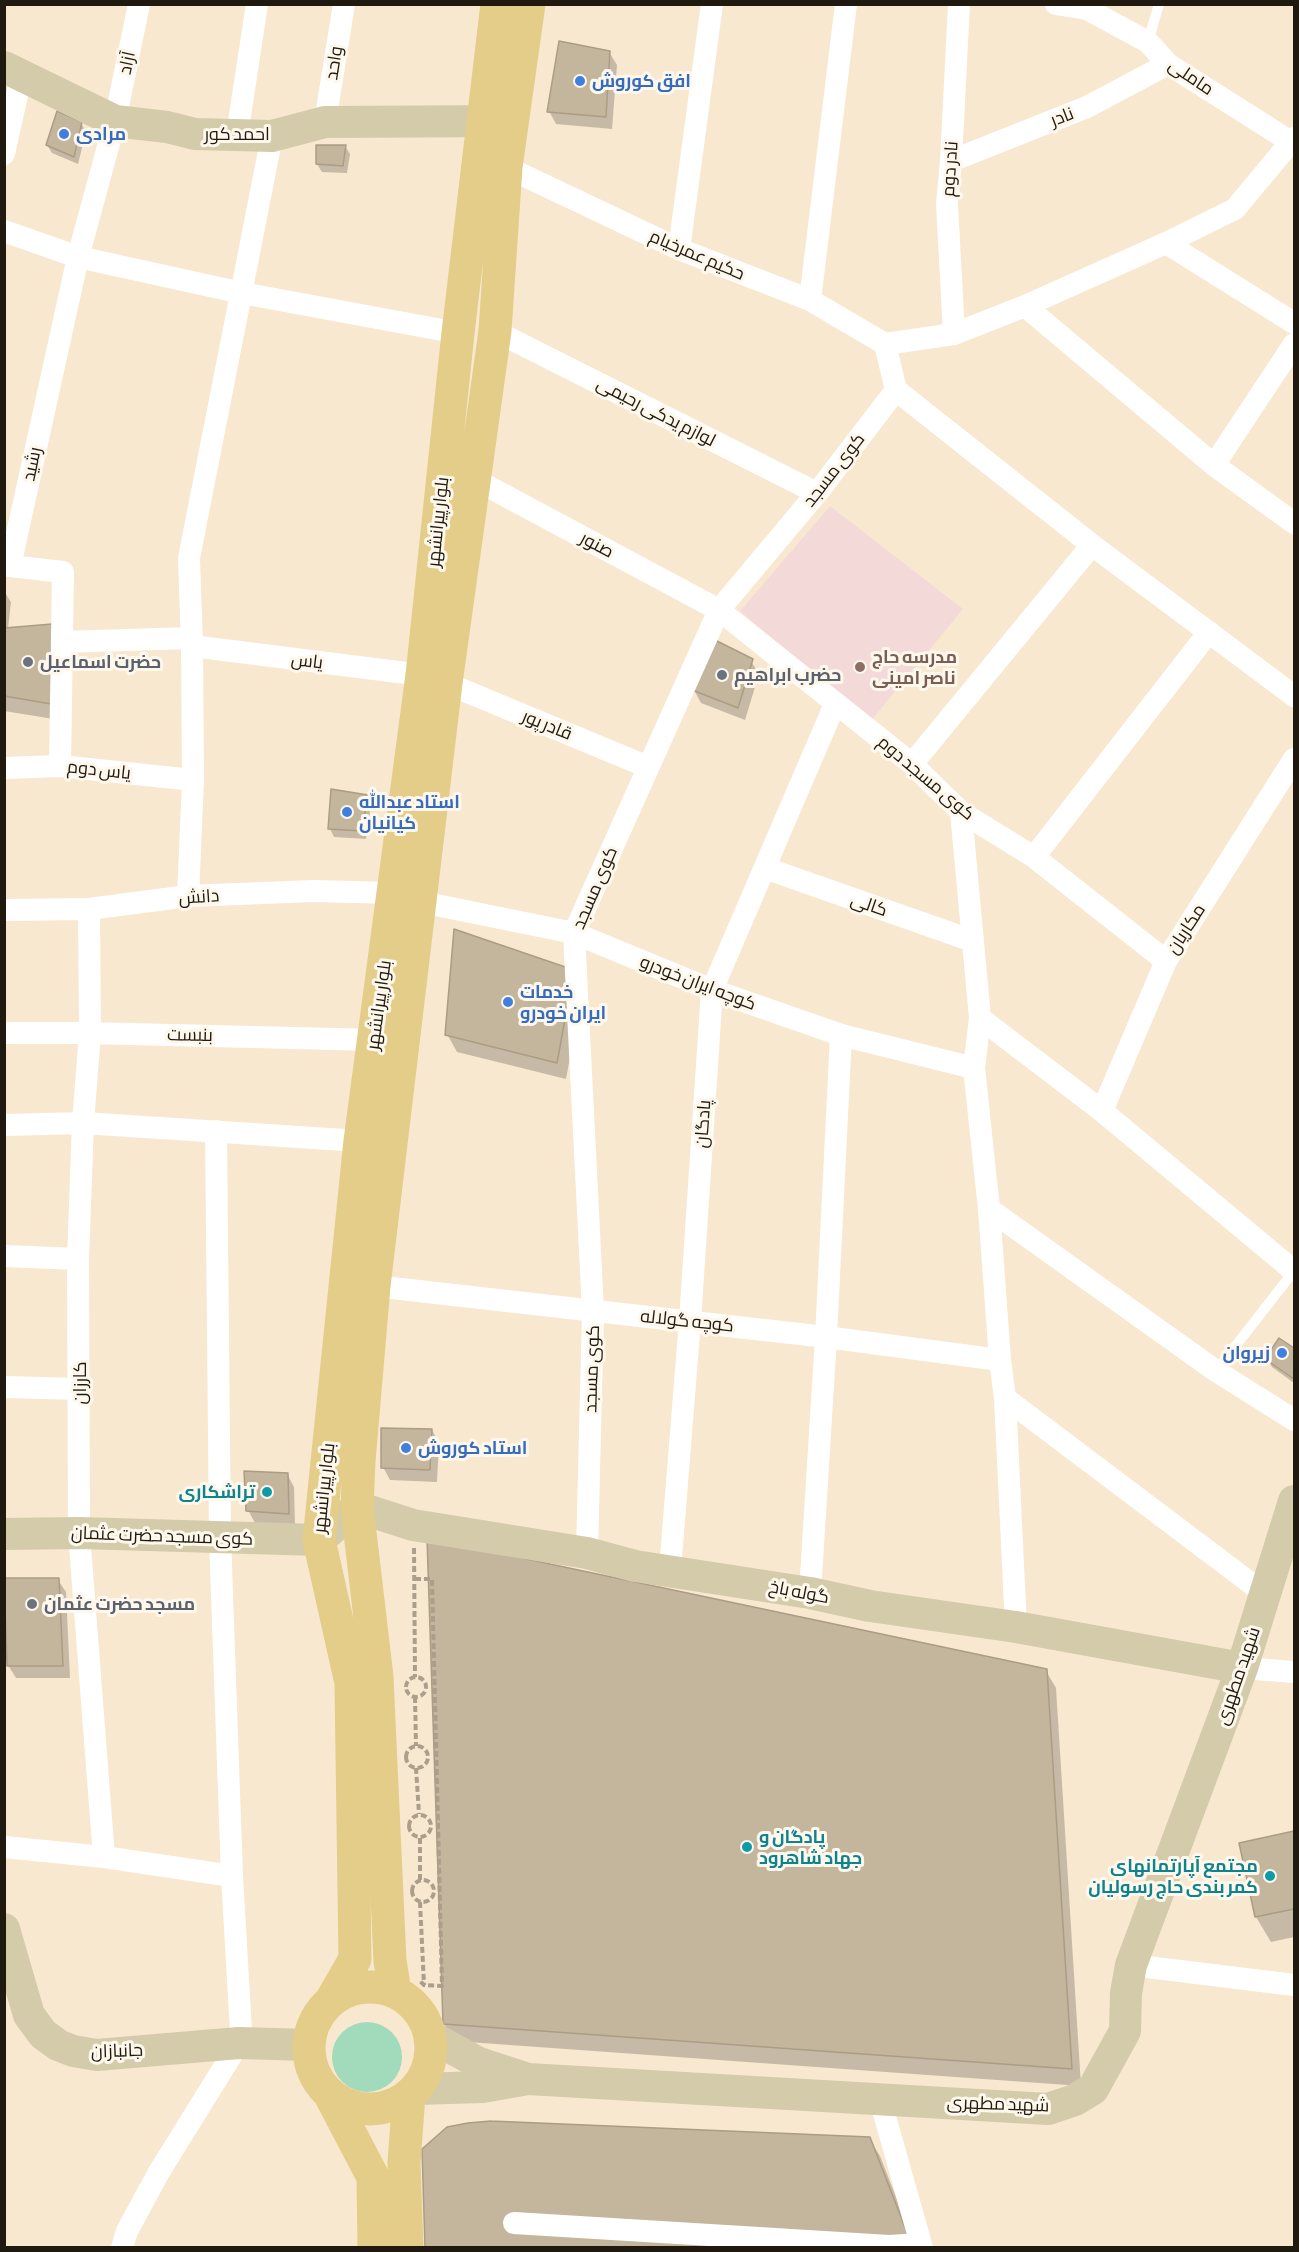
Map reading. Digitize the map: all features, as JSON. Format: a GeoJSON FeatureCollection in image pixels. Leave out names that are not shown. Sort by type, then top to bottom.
{"type":"FeatureCollection","features":[{"type":"Feature","properties":{"kind":"main road","name":"بلوار پیرانشهر"},"geometry":{"type":"LineString","coordinates":[[434,679],[476,480],[495,331],[506,168],[497,120],[497,4]]}},
{"type":"Feature","properties":{"kind":"main road","name":"بلوار پیرانشهر"},"geometry":{"type":"LineString","coordinates":[[395,1992],[390,1961],[377,1677],[357,1507],[407,898],[434,679],[458,333],[497,120],[529,4]]}},
{"type":"Feature","properties":{"kind":"main road","name":"بلوار پیرانشهر"},"geometry":{"type":"LineString","coordinates":[[332,1999],[355,1959],[351,1683],[319,1540],[360,1141],[375,1040],[407,898]]}},
{"type":"Feature","properties":{"kind":"main road"},"geometry":{"type":"LineString","coordinates":[[374,2247],[372,2177],[329,2094],[312,2068],[309,2045],[311,2032],[318,2015],[332,1999],[345,1992],[363,1987],[395,1992],[412,2004],[424,2018],[431,2037],[429,2062],[413,2092],[404,2162],[407,2247]]}},
{"type":"Feature","properties":{"kind":"main road"},"geometry":{"type":"LineString","coordinates":[[329,2094],[354,2107],[369,2109],[400,2101],[413,2092]]}},
{"type":"Feature","properties":{"kind":"street","name":"آزاد"},"geometry":{"type":"LineString","coordinates":[[115,121],[139,4]]}},
{"type":"Feature","properties":{"kind":"street"},"geometry":{"type":"LineString","coordinates":[[237,135],[256,4]]}},
{"type":"Feature","properties":{"kind":"street","name":"واحد"},"geometry":{"type":"LineString","coordinates":[[325,122],[344,4]]}},
{"type":"Feature","properties":{"kind":"street"},"geometry":{"type":"LineString","coordinates":[[679,249],[712,4]]}},
{"type":"Feature","properties":{"kind":"street"},"geometry":{"type":"LineString","coordinates":[[810,300],[846,4]]}},
{"type":"Feature","properties":{"kind":"street","name":"نادر دوم"},"geometry":{"type":"LineString","coordinates":[[954,334],[947,204],[959,4]]}},
{"type":"Feature","properties":{"kind":"street","name":"ماملی"},"geometry":{"type":"LineString","coordinates":[[1056,4],[1087,9],[1148,42],[1168,64],[1293,140]]}},
{"type":"Feature","properties":{"kind":"street","name":"نادر"},"geometry":{"type":"LineString","coordinates":[[951,161],[1087,107],[1168,64]]}},
{"type":"Feature","properties":{"kind":"street","name":"احمد کور"},"geometry":{"type":"LineString","coordinates":[[13,72],[115,121],[167,127],[195,134],[272,136],[325,122],[497,120]]}},
{"type":"Feature","properties":{"kind":"street"},"geometry":{"type":"LineString","coordinates":[[4,154],[13,72]]}},
{"type":"Feature","properties":{"kind":"street","name":"رشید"},"geometry":{"type":"LineString","coordinates":[[60,766],[63,572],[10,566],[78,257],[115,121]]}},
{"type":"Feature","properties":{"kind":"street"},"geometry":{"type":"LineString","coordinates":[[188,896],[193,780],[189,558],[272,136]]}},
{"type":"Feature","properties":{"kind":"street"},"geometry":{"type":"LineString","coordinates":[[1293,140],[1235,209],[1166,243],[1025,306],[954,334],[885,344],[896,390],[1092,545],[1294,696]]}},
{"type":"Feature","properties":{"kind":"street","name":"حکیم عمرخیام"},"geometry":{"type":"LineString","coordinates":[[506,168],[679,249],[810,300],[885,344]]}},
{"type":"Feature","properties":{"kind":"street"},"geometry":{"type":"LineString","coordinates":[[4,231],[78,257],[242,294],[458,333]]}},
{"type":"Feature","properties":{"kind":"street"},"geometry":{"type":"LineString","coordinates":[[1166,243],[1294,323]]}},
{"type":"Feature","properties":{"kind":"street"},"geometry":{"type":"LineString","coordinates":[[1025,306],[1214,465],[1294,524]]}},
{"type":"Feature","properties":{"kind":"street","name":"لوازم یدکی رحیمی"},"geometry":{"type":"LineString","coordinates":[[495,331],[818,493]]}},
{"type":"Feature","properties":{"kind":"street"},"geometry":{"type":"LineString","coordinates":[[1214,465],[1294,344]]}},
{"type":"Feature","properties":{"kind":"street","name":"کوی مسجد"},"geometry":{"type":"LineString","coordinates":[[587,1552],[593,1311],[574,933],[719,610],[818,493],[896,390]]}},
{"type":"Feature","properties":{"kind":"street","name":"صنور"},"geometry":{"type":"LineString","coordinates":[[476,480],[719,610]]}},
{"type":"Feature","properties":{"kind":"street"},"geometry":{"type":"LineString","coordinates":[[912,764],[1092,545]]}},
{"type":"Feature","properties":{"kind":"street","name":"کوی مسجد دوم"},"geometry":{"type":"LineString","coordinates":[[719,610],[912,764],[961,812],[1034,857],[1166,961]]}},
{"type":"Feature","properties":{"kind":"street"},"geometry":{"type":"LineString","coordinates":[[1034,857],[1209,632]]}},
{"type":"Feature","properties":{"kind":"street","name":"یاس"},"geometry":{"type":"LineString","coordinates":[[62,642],[192,642],[434,679]]}},
{"type":"Feature","properties":{"kind":"street","name":"قادر پور"},"geometry":{"type":"LineString","coordinates":[[434,679],[648,766]]}},
{"type":"Feature","properties":{"kind":"street","name":"پادگان"},"geometry":{"type":"LineString","coordinates":[[670,1570],[690,1321],[712,990],[835,704]]}},
{"type":"Feature","properties":{"kind":"street","name":"مکاریان"},"geometry":{"type":"LineString","coordinates":[[1102,1111],[1166,961],[1294,759]]}},
{"type":"Feature","properties":{"kind":"street","name":"یاس دوم"},"geometry":{"type":"LineString","coordinates":[[4,768],[60,766],[193,780]]}},
{"type":"Feature","properties":{"kind":"street"},"geometry":{"type":"LineString","coordinates":[[961,812],[980,1018],[974,1068],[1005,1398],[1016,1627]]}},
{"type":"Feature","properties":{"kind":"street","name":"کالی"},"geometry":{"type":"LineString","coordinates":[[765,868],[973,942]]}},
{"type":"Feature","properties":{"kind":"street","name":"دانش"},"geometry":{"type":"LineString","coordinates":[[4,910],[89,909],[188,896],[313,891],[407,898]]}},
{"type":"Feature","properties":{"kind":"street","name":"کوچه ایران خودرو"},"geometry":{"type":"LineString","coordinates":[[407,898],[574,933],[712,990],[841,1035],[974,1068]]}},
{"type":"Feature","properties":{"kind":"street","name":"کارزان"},"geometry":{"type":"LineString","coordinates":[[89,909],[90,1033],[83,1123],[78,1259],[79,1533],[104,1857]]}},
{"type":"Feature","properties":{"kind":"street"},"geometry":{"type":"LineString","coordinates":[[980,1018],[1102,1111],[1294,1271]]}},
{"type":"Feature","properties":{"kind":"street","name":"بنبست"},"geometry":{"type":"LineString","coordinates":[[4,1033],[375,1040]]}},
{"type":"Feature","properties":{"kind":"street"},"geometry":{"type":"LineString","coordinates":[[810,1593],[841,1035]]}},
{"type":"Feature","properties":{"kind":"street"},"geometry":{"type":"LineString","coordinates":[[4,1125],[83,1123],[360,1141]]}},
{"type":"Feature","properties":{"kind":"street"},"geometry":{"type":"LineString","coordinates":[[122,2247],[127,2231],[159,2172],[238,2043],[241,2032],[232,1876],[220,1538],[216,1131]]}},
{"type":"Feature","properties":{"kind":"street"},"geometry":{"type":"LineString","coordinates":[[989,1209],[1216,1371],[1294,1420]]}},
{"type":"Feature","properties":{"kind":"street"},"geometry":{"type":"LineString","coordinates":[[4,1256],[78,1259]]}},
{"type":"Feature","properties":{"kind":"street","name":"کوچه گولاله"},"geometry":{"type":"LineString","coordinates":[[374,1286],[826,1337],[1000,1360]]}},
{"type":"Feature","properties":{"kind":"street"},"geometry":{"type":"LineString","coordinates":[[4,1387],[80,1389]]}},
{"type":"Feature","properties":{"kind":"street"},"geometry":{"type":"LineString","coordinates":[[1005,1398],[1266,1594]]}},
{"type":"Feature","properties":{"kind":"street","name":"شهید مطهری"},"geometry":{"type":"LineString","coordinates":[[528,2079],[1048,2109],[1075,2100],[1093,2089],[1125,2031],[1126,1993],[1131,1965],[1242,1668],[1294,1501]]}},
{"type":"Feature","properties":{"kind":"street"},"geometry":{"type":"LineString","coordinates":[[319,1540],[357,1507]]}},
{"type":"Feature","properties":{"kind":"street","name":"گوله باخ"},"geometry":{"type":"LineString","coordinates":[[357,1507],[413,1525],[587,1552],[635,1566],[810,1593],[870,1606],[1016,1627],[1242,1668]]}},
{"type":"Feature","properties":{"kind":"street","name":"کوی مسجد حضرت عثمان"},"geometry":{"type":"LineString","coordinates":[[4,1534],[79,1533],[319,1540]]}},
{"type":"Feature","properties":{"kind":"street"},"geometry":{"type":"LineString","coordinates":[[1242,1668],[1294,1672]]}},
{"type":"Feature","properties":{"kind":"street"},"geometry":{"type":"LineString","coordinates":[[4,1847],[104,1857],[232,1876]]}},
{"type":"Feature","properties":{"kind":"street","name":"جانبازان"},"geometry":{"type":"LineString","coordinates":[[4,1929],[29,2015],[43,2034],[73,2051],[97,2055],[238,2043],[309,2045]]}},
{"type":"Feature","properties":{"kind":"street"},"geometry":{"type":"LineString","coordinates":[[1131,1965],[1294,1985]]}},
{"type":"Feature","properties":{"kind":"street"},"geometry":{"type":"LineString","coordinates":[[431,2037],[479,2063],[528,2079]]}},
{"type":"Feature","properties":{"kind":"street"},"geometry":{"type":"LineString","coordinates":[[413,2092],[483,2087],[528,2079]]}},
{"type":"Feature","properties":{"kind":"street"},"geometry":{"type":"LineString","coordinates":[[514,2223],[889,2246],[921,2246],[880,2099]]}},
{"type":"Feature","properties":{"kind":"lane"},"geometry":{"type":"LineString","coordinates":[[1148,42],[1159,4]]}},
{"type":"Feature","properties":{"kind":"lane"},"geometry":{"type":"LineString","coordinates":[[1216,1371],[1294,1271]]}},
{"type":"Feature","properties":{"kind":"path"},"geometry":{"type":"LineString","coordinates":[[413,1525],[415,1677]]}},
{"type":"Feature","properties":{"kind":"path"},"geometry":{"type":"LineString","coordinates":[[415,1579],[432,1579],[442,1986],[424,1985],[420,1902]]}},
{"type":"Feature","properties":{"kind":"path"},"geometry":{"type":"LineString","coordinates":[[415,1677],[422,1678],[426,1687],[422,1695],[415,1697],[409,1694],[406,1685],[409,1679],[415,1677]]}},
{"type":"Feature","properties":{"kind":"path"},"geometry":{"type":"LineString","coordinates":[[426,1687],[435,1688]]}},
{"type":"Feature","properties":{"kind":"path"},"geometry":{"type":"LineString","coordinates":[[415,1697],[416,1746]]}},
{"type":"Feature","properties":{"kind":"path"},"geometry":{"type":"LineString","coordinates":[[428,1754],[426,1764],[417,1768],[410,1765],[406,1756],[416,1746],[423,1748],[428,1754],[436,1755]]}},
{"type":"Feature","properties":{"kind":"path"},"geometry":{"type":"LineString","coordinates":[[417,1768],[418,1814]]}},
{"type":"Feature","properties":{"kind":"path"},"geometry":{"type":"LineString","coordinates":[[418,1814],[429,1818],[431,1825],[430,1832],[420,1838]]}},
{"type":"Feature","properties":{"kind":"path"},"geometry":{"type":"LineString","coordinates":[[418,1814],[409,1821],[408,1828],[412,1835],[420,1838]]}},
{"type":"Feature","properties":{"kind":"path"},"geometry":{"type":"LineString","coordinates":[[431,1825],[438,1824]]}},
{"type":"Feature","properties":{"kind":"path"},"geometry":{"type":"LineString","coordinates":[[420,1838],[420,1880]]}},
{"type":"Feature","properties":{"kind":"path"},"geometry":{"type":"LineString","coordinates":[[420,1880],[428,1880],[433,1886],[433,1896],[428,1902],[420,1902],[414,1898],[411,1890],[420,1880]]}},
{"type":"Feature","properties":{"kind":"path"},"geometry":{"type":"LineString","coordinates":[[433,1896],[440,1896]]}},
{"type":"Feature","properties":{"kind":"shaded area","name":"مدرسه حاج ناصر امینی"},"geometry":{"type":"Polygon","coordinates":[[[830,506],[963,609],[870,722],[740,611],[830,506]]]}},
{"type":"Feature","properties":{"kind":"green space"},"geometry":{"type":"Polygon","coordinates":[[[374,2022],[387,2028],[396,2037],[400,2043],[402,2057],[400,2071],[392,2082],[381,2090],[360,2092],[342,2082],[334,2071],[332,2050],[342,2032],[353,2024],[374,2022]]]}},
{"type":"Feature","properties":{"kind":"building","name":"افق کوروش"},"geometry":{"type":"Polygon","coordinates":[[[559,41],[610,51],[606,117],[547,112],[559,41]]]}},
{"type":"Feature","properties":{"kind":"building","name":"مرادی"},"geometry":{"type":"Polygon","coordinates":[[[57,111],[82,122],[74,157],[46,145],[57,111]]]}},
{"type":"Feature","properties":{"kind":"building"},"geometry":{"type":"Polygon","coordinates":[[[316,145],[346,145],[343,166],[316,164],[316,145]]]}},
{"type":"Feature","properties":{"kind":"building","name":"حضرت اسماعیل"},"geometry":{"type":"Polygon","coordinates":[[[52,624],[51,704],[4,696],[4,628],[52,624]]]}},
{"type":"Feature","properties":{"kind":"building","name":"حضرب ابراهیم"},"geometry":{"type":"Polygon","coordinates":[[[707,636],[753,659],[738,708],[692,690],[707,636]]]}},
{"type":"Feature","properties":{"kind":"building","name":"استاد عبدالله کیانیان"},"geometry":{"type":"Polygon","coordinates":[[[331,789],[368,795],[362,831],[328,829],[331,789]]]}},
{"type":"Feature","properties":{"kind":"building","name":"خدمات ایران خودرو"},"geometry":{"type":"Polygon","coordinates":[[[454,929],[574,970],[557,1063],[445,1035],[454,929]]]}},
{"type":"Feature","properties":{"kind":"building","name":"زیروان"},"geometry":{"type":"Polygon","coordinates":[[[1279,1338],[1294,1348],[1294,1379],[1265,1359],[1279,1338]]]}},
{"type":"Feature","properties":{"kind":"building","name":"استاد کوروش"},"geometry":{"type":"Polygon","coordinates":[[[381,1428],[432,1429],[430,1470],[381,1468],[381,1428]]]}},
{"type":"Feature","properties":{"kind":"building","name":"تراشکاری"},"geometry":{"type":"Polygon","coordinates":[[[244,1471],[288,1473],[289,1514],[246,1511],[244,1471]]]}},
{"type":"Feature","properties":{"kind":"building","name":"پادگان و جهاد شاهرود"},"geometry":{"type":"Polygon","coordinates":[[[427,1538],[1047,1669],[1072,2069],[443,2024],[427,1538]]]}},
{"type":"Feature","properties":{"kind":"building","name":"مسجد حضرت عثمان"},"geometry":{"type":"Polygon","coordinates":[[[4,1578],[59,1578],[63,1666],[7,1666],[4,1578]]]}},
{"type":"Feature","properties":{"kind":"building","name":"مجتمع آپارتمانهای کمر بندی حاج رسولیان"},"geometry":{"type":"Polygon","coordinates":[[[1294,1831],[1294,1909],[1255,1917],[1239,1843],[1294,1831]]]}},
{"type":"Feature","properties":{"kind":"building"},"geometry":{"type":"Polygon","coordinates":[[[491,2121],[870,2137],[913,2248],[425,2248],[422,2149],[447,2127],[491,2121]]]}},
{"type":"Feature","properties":{"kind":"place","name":"افق کوروش"},"geometry":{"type":"Point","coordinates":[580,81]}},
{"type":"Feature","properties":{"kind":"place","name":"مرادی"},"geometry":{"type":"Point","coordinates":[64,134]}},
{"type":"Feature","properties":{"kind":"place","name":"حضرت اسماعیل"},"geometry":{"type":"Point","coordinates":[28,662]}},
{"type":"Feature","properties":{"kind":"place","name":"مدرسه حاج ناصر امینی"},"geometry":{"type":"Point","coordinates":[860,667]}},
{"type":"Feature","properties":{"kind":"place","name":"حضرب ابراهیم"},"geometry":{"type":"Point","coordinates":[722,675]}},
{"type":"Feature","properties":{"kind":"place","name":"استاد عبدالله کیانیان"},"geometry":{"type":"Point","coordinates":[347,812]}},
{"type":"Feature","properties":{"kind":"place","name":"خدمات ایران خودرو"},"geometry":{"type":"Point","coordinates":[508,1002]}},
{"type":"Feature","properties":{"kind":"place","name":"زیروان"},"geometry":{"type":"Point","coordinates":[1282,1353]}},
{"type":"Feature","properties":{"kind":"place","name":"استاد کوروش"},"geometry":{"type":"Point","coordinates":[406,1448]}},
{"type":"Feature","properties":{"kind":"place","name":"تراشکاری"},"geometry":{"type":"Point","coordinates":[267,1492]}},
{"type":"Feature","properties":{"kind":"place","name":"مسجد حضرت عثمان"},"geometry":{"type":"Point","coordinates":[32,1604]}},
{"type":"Feature","properties":{"kind":"place","name":"پادگان و جهاد شاهرود"},"geometry":{"type":"Point","coordinates":[747,1847]}},
{"type":"Feature","properties":{"kind":"place","name":"مجتمع آپارتمانهای کمر بندی حاج رسولیان"},"geometry":{"type":"Point","coordinates":[1270,1876]}}]}
